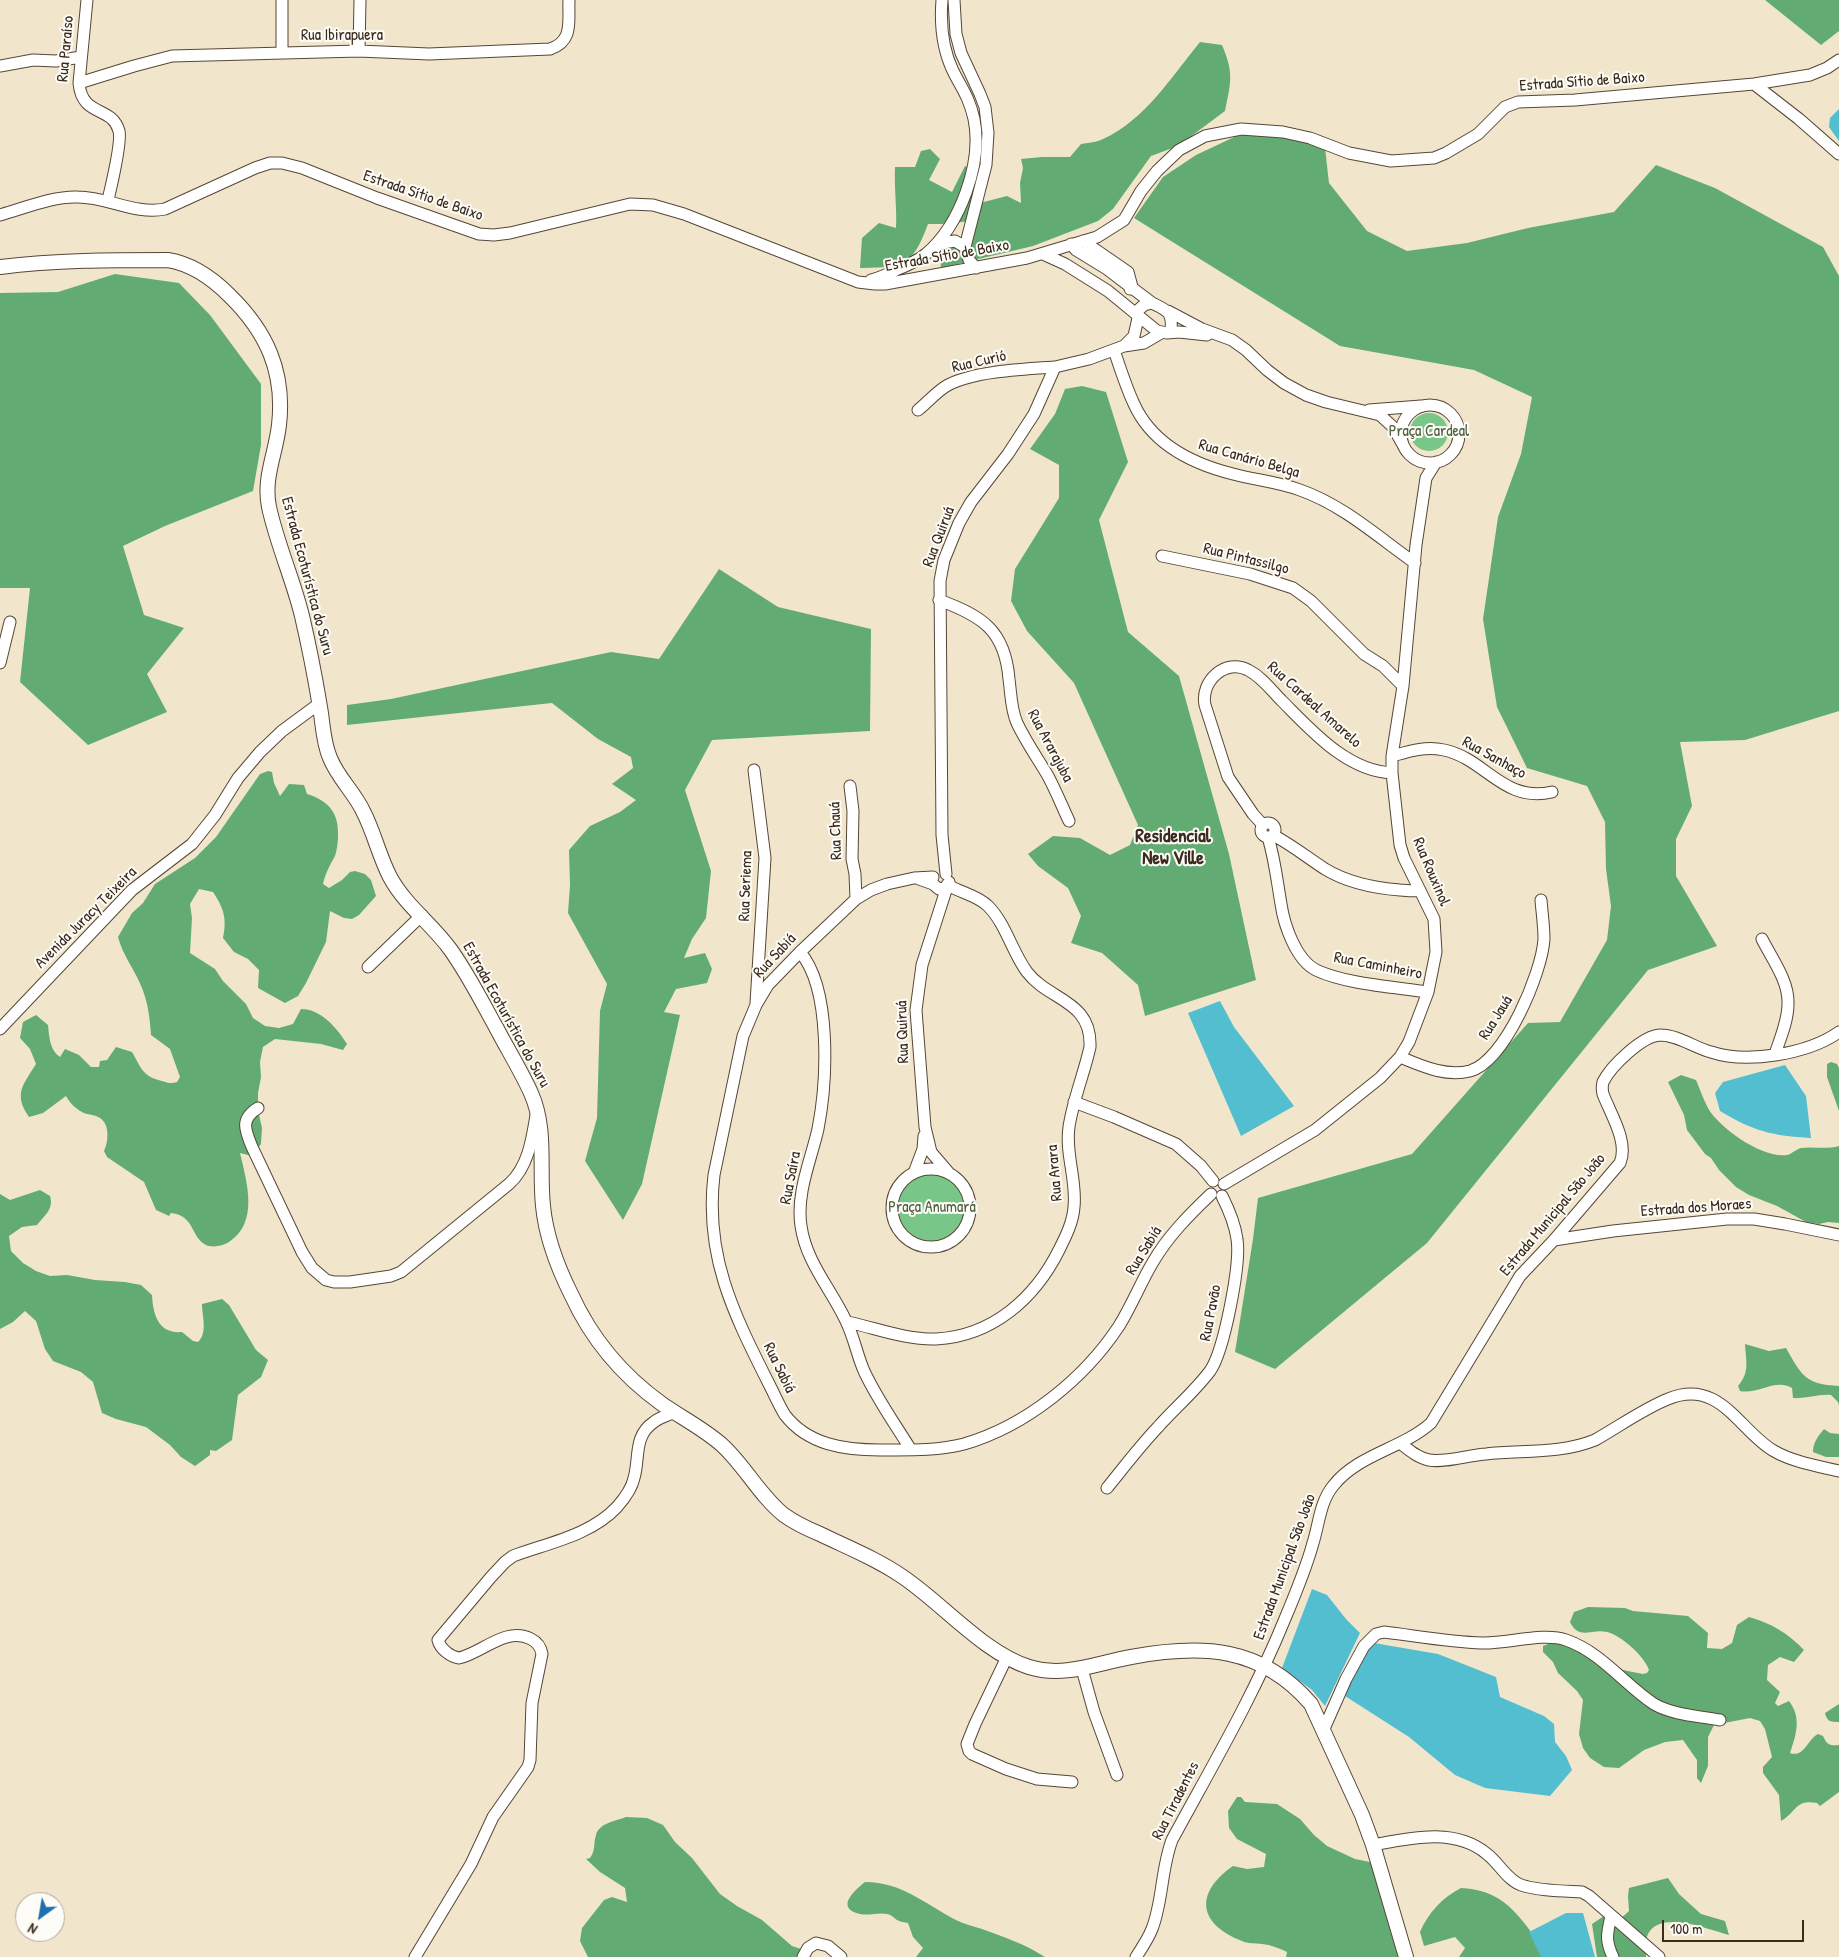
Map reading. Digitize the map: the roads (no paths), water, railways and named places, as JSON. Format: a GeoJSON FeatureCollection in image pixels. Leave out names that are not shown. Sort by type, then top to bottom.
{"type":"FeatureCollection","features":[{"type":"Feature","properties":{"kind":"main road","name":"Estrada Ecoturística do Suru"},"geometry":{"type":"LineString","coordinates":[[0,259],[29,263]]}},
{"type":"Feature","properties":{"kind":"main road","name":"Estrada Ecoturística do Suru"},"geometry":{"type":"LineString","coordinates":[[0,267],[29,263],[148,260],[180,262],[194,268],[218,284],[255,323],[271,355],[280,399],[277,444],[268,476],[268,503],[302,614],[330,759],[364,812],[382,861],[397,888],[441,936],[463,968],[530,1092],[541,1126],[541,1184],[546,1228],[553,1254],[572,1298],[613,1361],[635,1382],[710,1435],[728,1451],[781,1513],[908,1580],[982,1640],[1007,1657],[1028,1666],[1065,1671],[1082,1669],[1132,1657],[1187,1650],[1218,1652],[1239,1656],[1266,1666],[1281,1675],[1310,1704],[1362,1815],[1373,1845],[1406,1957]]}},
{"type":"Feature","properties":{"kind":"street","name":"Rua Paraíso"},"geometry":{"type":"LineString","coordinates":[[87,0],[78,83],[82,100],[114,121],[119,132],[114,174],[108,200]]}},
{"type":"Feature","properties":{"kind":"street"},"geometry":{"type":"LineString","coordinates":[[282,0],[282,53]]}},
{"type":"Feature","properties":{"kind":"street"},"geometry":{"type":"LineString","coordinates":[[359,51],[360,0]]}},
{"type":"Feature","properties":{"kind":"street","name":"Rua Ibirapuera"},"geometry":{"type":"LineString","coordinates":[[78,83],[172,56],[359,51],[429,54],[550,49],[558,47],[566,39],[569,0]]}},
{"type":"Feature","properties":{"kind":"street"},"geometry":{"type":"LineString","coordinates":[[858,282],[886,275],[924,256],[949,229],[962,204],[970,174],[976,136],[966,92],[951,65],[943,41],[942,0]]}},
{"type":"Feature","properties":{"kind":"street"},"geometry":{"type":"LineString","coordinates":[[954,0],[956,34],[961,53],[985,107],[988,132],[986,165],[966,252],[970,269]]}},
{"type":"Feature","properties":{"kind":"street"},"geometry":{"type":"LineString","coordinates":[[0,66],[33,60],[56,61],[81,57]]}},
{"type":"Feature","properties":{"kind":"street","name":"Estrada Sítio de Baixo"},"geometry":{"type":"LineString","coordinates":[[0,215],[66,197],[79,196],[108,200],[134,209],[155,211],[165,209],[255,168],[270,163],[282,163],[302,168],[386,201],[479,234],[510,233],[630,204],[653,205],[684,214],[858,282],[885,284],[1043,254],[1077,245],[1097,237],[1124,220],[1141,191],[1157,171],[1179,150],[1205,136],[1241,129],[1283,132],[1310,138],[1350,153],[1391,161],[1434,158],[1478,134],[1505,107],[1518,102],[1618,97],[1754,84],[1810,75],[1827,68],[1839,60]]}},
{"type":"Feature","properties":{"kind":"street"},"geometry":{"type":"LineString","coordinates":[[1754,84],[1800,119],[1839,154]]}},
{"type":"Feature","properties":{"kind":"street"},"geometry":{"type":"LineString","coordinates":[[937,244],[955,241],[966,252]]}},
{"type":"Feature","properties":{"kind":"street"},"geometry":{"type":"LineString","coordinates":[[1065,264],[1077,245],[1128,272],[1132,287],[1152,303],[1195,326],[1232,340],[1246,350],[1267,370],[1292,388],[1326,402],[1380,415],[1397,431],[1402,443],[1412,456],[1422,461],[1436,462],[1445,458],[1456,445],[1458,427],[1448,412],[1440,407],[1432,405],[1363,410]]}},
{"type":"Feature","properties":{"kind":"street"},"geometry":{"type":"LineString","coordinates":[[1043,254],[1065,264],[1121,300],[1156,331],[1219,335]]}},
{"type":"Feature","properties":{"kind":"street"},"geometry":{"type":"LineString","coordinates":[[924,256],[922,268],[927,277]]}},
{"type":"Feature","properties":{"kind":"street"},"geometry":{"type":"LineString","coordinates":[[1121,300],[1132,287]]}},
{"type":"Feature","properties":{"kind":"street"},"geometry":{"type":"LineString","coordinates":[[1119,348],[1134,336],[1137,315],[1141,306],[1152,303]]}},
{"type":"Feature","properties":{"kind":"street"},"geometry":{"type":"LineString","coordinates":[[1055,367],[1089,360],[1119,348],[1144,343],[1171,330],[1172,322],[1168,311]]}},
{"type":"Feature","properties":{"kind":"street","name":"Rua Canário Belga"},"geometry":{"type":"LineString","coordinates":[[1119,348],[1134,404],[1142,418],[1157,436],[1177,452],[1214,469],[1301,490],[1342,510],[1415,564]]}},
{"type":"Feature","properties":{"kind":"street","name":"Rua Curió"},"geometry":{"type":"LineString","coordinates":[[918,410],[942,389],[961,380],[1008,370],[1055,367]]}},
{"type":"Feature","properties":{"kind":"street","name":"Rua Quiruá"},"geometry":{"type":"LineString","coordinates":[[925,1127],[916,1010],[922,965],[940,908],[942,847],[940,581],[944,560],[959,523],[971,502],[1008,454],[1034,414],[1055,367]]}},
{"type":"Feature","properties":{"kind":"street"},"geometry":{"type":"LineString","coordinates":[[1402,443],[1402,424],[1414,410],[1423,406]]}},
{"type":"Feature","properties":{"kind":"street","name":"Rua Rouxinol"},"geometry":{"type":"LineString","coordinates":[[1219,1183],[1292,1144],[1328,1121],[1380,1078],[1400,1057],[1414,1033],[1433,977],[1436,952],[1434,919],[1419,890],[1400,845],[1392,773],[1392,756],[1406,663],[1416,545],[1426,478],[1422,461]]}},
{"type":"Feature","properties":{"kind":"street","name":"Rua Rouxinol"},"geometry":{"type":"LineString","coordinates":[[1426,478],[1436,462]]}},
{"type":"Feature","properties":{"kind":"street"},"geometry":{"type":"LineString","coordinates":[[1391,545],[1416,545]]}},
{"type":"Feature","properties":{"kind":"street","name":"Rua Pintassilgo"},"geometry":{"type":"LineString","coordinates":[[1162,556],[1250,574],[1293,588],[1311,602],[1364,654],[1383,666],[1403,686]]}},
{"type":"Feature","properties":{"kind":"street","name":"Rua Ararajuba"},"geometry":{"type":"LineString","coordinates":[[939,600],[977,617],[1001,643],[1007,658],[1012,702],[1017,723],[1048,776],[1069,821]]}},
{"type":"Feature","properties":{"kind":"street"},"geometry":{"type":"LineString","coordinates":[[0,663],[10,622]]}},
{"type":"Feature","properties":{"kind":"street"},"geometry":{"type":"LineString","coordinates":[[1383,666],[1406,663]]}},
{"type":"Feature","properties":{"kind":"street","name":"Rua Cardeal Amarelo"},"geometry":{"type":"LineString","coordinates":[[1270,830],[1256,809],[1245,802],[1228,776],[1205,705],[1206,692],[1216,674],[1226,668],[1238,666],[1248,670],[1264,682],[1314,732],[1350,760],[1377,772],[1392,773]]}},
{"type":"Feature","properties":{"kind":"street","name":"Avenida Juracy Teixeira"},"geometry":{"type":"LineString","coordinates":[[0,1029],[132,890],[192,844],[215,815],[238,778],[260,752],[282,731],[320,703]]}},
{"type":"Feature","properties":{"kind":"street","name":"Rua Sanhaço"},"geometry":{"type":"LineString","coordinates":[[1392,756],[1422,748],[1444,750],[1461,757],[1516,791],[1535,794],[1552,792]]}},
{"type":"Feature","properties":{"kind":"street","name":"Rua Seriema"},"geometry":{"type":"LineString","coordinates":[[754,770],[765,858],[756,1005]]}},
{"type":"Feature","properties":{"kind":"street","name":"Rua Chauá"},"geometry":{"type":"LineString","coordinates":[[850,786],[856,899]]}},
{"type":"Feature","properties":{"kind":"street"},"geometry":{"type":"LineString","coordinates":[[1270,830],[1326,869],[1342,877],[1370,886],[1400,890],[1419,890]]}},
{"type":"Feature","properties":{"kind":"street","name":"Rua Caminheiro"},"geometry":{"type":"LineString","coordinates":[[1270,830],[1281,906],[1294,946],[1304,959],[1317,970],[1347,979],[1428,992]]}},
{"type":"Feature","properties":{"kind":"street","name":"Rua Chauá"},"geometry":{"type":"LineString","coordinates":[[855,874],[868,891]]}},
{"type":"Feature","properties":{"kind":"street"},"geometry":{"type":"LineString","coordinates":[[1400,890],[1412,874]]}},
{"type":"Feature","properties":{"kind":"street","name":"Rua Sabiá"},"geometry":{"type":"LineString","coordinates":[[941,881],[914,878],[868,891],[856,899],[768,985],[748,1021],[739,1052],[711,1198],[714,1240],[722,1275],[736,1312],[782,1410],[796,1426],[819,1441],[837,1447],[911,1450],[963,1444],[982,1438],[1023,1417],[1067,1385],[1096,1357],[1110,1339],[1129,1308],[1154,1260],[1174,1233],[1217,1195]]}},
{"type":"Feature","properties":{"kind":"street","name":"Rua Arara"},"geometry":{"type":"LineString","coordinates":[[847,1322],[922,1339],[948,1338],[977,1329],[1002,1317],[1028,1297],[1052,1262],[1072,1220],[1075,1192],[1068,1138],[1074,1102],[1090,1046],[1086,1023],[1076,1009],[1065,999],[1046,988],[1029,974],[996,916],[983,901],[956,890],[941,881]]}},
{"type":"Feature","properties":{"kind":"street","name":"Rua Jauá"},"geometry":{"type":"LineString","coordinates":[[1400,1057],[1426,1067],[1450,1073],[1471,1070],[1489,1058],[1515,1021],[1534,982],[1544,938],[1541,900]]}},
{"type":"Feature","properties":{"kind":"street"},"geometry":{"type":"LineString","coordinates":[[368,968],[422,915]]}},
{"type":"Feature","properties":{"kind":"street"},"geometry":{"type":"LineString","coordinates":[[1762,939],[1785,984],[1788,994],[1784,1026],[1775,1054]]}},
{"type":"Feature","properties":{"kind":"street","name":"Rua Saíra"},"geometry":{"type":"LineString","coordinates":[[800,952],[808,961],[815,981],[822,1011],[824,1054],[821,1110],[803,1185],[800,1209],[801,1225],[816,1269],[847,1322],[870,1384],[911,1450]]}},
{"type":"Feature","properties":{"kind":"street","name":"Estrada Municipal São João"},"geometry":{"type":"LineString","coordinates":[[1266,1666],[1299,1586],[1314,1542],[1321,1512],[1332,1487],[1341,1477],[1370,1456],[1400,1443],[1422,1431],[1431,1423],[1520,1276],[1554,1240],[1622,1158],[1621,1141],[1602,1087],[1606,1078],[1619,1061],[1650,1037],[1660,1035],[1668,1036],[1710,1052],[1726,1056],[1743,1057],[1775,1054],[1818,1044],[1839,1032]]}},
{"type":"Feature","properties":{"kind":"street"},"geometry":{"type":"LineString","coordinates":[[1074,1102],[1157,1134],[1176,1144],[1219,1183],[1209,1187],[1217,1195]]}},
{"type":"Feature","properties":{"kind":"street"},"geometry":{"type":"LineString","coordinates":[[258,1108],[250,1112],[245,1121],[246,1130],[264,1174],[312,1268],[326,1280],[341,1282],[397,1274],[517,1177],[523,1166],[532,1138],[537,1109]]}},
{"type":"Feature","properties":{"kind":"street"},"geometry":{"type":"LineString","coordinates":[[925,1127],[931,1152],[949,1173],[960,1181],[967,1192],[971,1205],[969,1219],[963,1231],[954,1241],[941,1246],[928,1247],[914,1244],[903,1236],[895,1225],[892,1212],[892,1198],[898,1186],[907,1176],[930,1168],[949,1173]]}},
{"type":"Feature","properties":{"kind":"street"},"geometry":{"type":"LineString","coordinates":[[914,1173],[923,1149],[925,1127]]}},
{"type":"Feature","properties":{"kind":"street","name":"Rua Pavão"},"geometry":{"type":"LineString","coordinates":[[1107,1488],[1158,1426],[1198,1385],[1210,1370],[1223,1343],[1238,1241],[1230,1213],[1217,1195]]}},
{"type":"Feature","properties":{"kind":"street","name":"Estrada dos Moraes"},"geometry":{"type":"LineString","coordinates":[[1554,1240],[1613,1231],[1754,1219],[1839,1236]]}},
{"type":"Feature","properties":{"kind":"street"},"geometry":{"type":"LineString","coordinates":[[1400,1443],[1420,1458],[1433,1461],[1487,1453],[1565,1449],[1595,1440],[1669,1398],[1686,1395],[1714,1400],[1724,1406],[1771,1450],[1780,1455],[1839,1471]]}},
{"type":"Feature","properties":{"kind":"street"},"geometry":{"type":"LineString","coordinates":[[415,1957],[471,1864],[493,1817],[528,1768],[532,1704],[542,1654],[535,1642],[524,1636],[505,1637],[460,1658],[446,1651],[439,1644],[438,1640],[484,1584],[507,1560],[585,1530],[606,1517],[628,1492],[635,1477],[636,1451],[647,1428],[655,1421],[676,1412]]}},
{"type":"Feature","properties":{"kind":"street"},"geometry":{"type":"LineString","coordinates":[[1323,1731],[1346,1679],[1364,1646],[1376,1634],[1384,1632],[1441,1640],[1484,1643],[1560,1638],[1580,1646],[1607,1664],[1634,1688],[1663,1708],[1720,1720]]}},
{"type":"Feature","properties":{"kind":"street"},"geometry":{"type":"LineString","coordinates":[[1007,1657],[975,1724],[968,1744],[969,1751],[972,1754],[1025,1776],[1043,1780],[1072,1782]]}},
{"type":"Feature","properties":{"kind":"street","name":"Rua Tiradentes"},"geometry":{"type":"LineString","coordinates":[[1136,1957],[1155,1920],[1165,1862],[1172,1840],[1266,1666]]}},
{"type":"Feature","properties":{"kind":"street"},"geometry":{"type":"LineString","coordinates":[[1082,1669],[1094,1712],[1117,1775]]}},
{"type":"Feature","properties":{"kind":"street"},"geometry":{"type":"LineString","coordinates":[[1373,1845],[1416,1837],[1437,1837],[1462,1841],[1484,1852],[1514,1882],[1532,1887],[1582,1892],[1589,1896],[1659,1957]]}},
{"type":"Feature","properties":{"kind":"street"},"geometry":{"type":"LineString","coordinates":[[1611,1916],[1607,1935],[1608,1946],[1613,1957]]}},
{"type":"Feature","properties":{"kind":"street"},"geometry":{"type":"LineString","coordinates":[[804,1957],[808,1948],[816,1943],[828,1946],[841,1957]]}},
{"type":"Feature","properties":{"kind":"water"},"geometry":{"type":"Polygon","coordinates":[[[1839,109],[1839,141],[1829,127],[1830,118],[1839,109]]]}},
{"type":"Feature","properties":{"kind":"water"},"geometry":{"type":"Polygon","coordinates":[[[1220,1001],[1234,1027],[1294,1106],[1241,1136],[1188,1013],[1220,1001]]]}},
{"type":"Feature","properties":{"kind":"water"},"geometry":{"type":"Polygon","coordinates":[[[1785,1065],[1806,1096],[1811,1138],[1785,1136],[1753,1128],[1720,1111],[1715,1093],[1723,1082],[1785,1065]]]}},
{"type":"Feature","properties":{"kind":"water"},"geometry":{"type":"Polygon","coordinates":[[[1312,1589],[1327,1595],[1360,1633],[1325,1706],[1312,1690],[1282,1668],[1312,1589]]]}},
{"type":"Feature","properties":{"kind":"water"},"geometry":{"type":"Polygon","coordinates":[[[1374,1643],[1438,1654],[1496,1677],[1500,1697],[1544,1716],[1554,1724],[1555,1742],[1566,1756],[1572,1770],[1550,1796],[1485,1788],[1455,1775],[1409,1737],[1345,1696],[1354,1668],[1374,1643]]]}},
{"type":"Feature","properties":{"kind":"water"},"geometry":{"type":"Polygon","coordinates":[[[1566,1913],[1583,1913],[1595,1957],[1541,1957],[1529,1932],[1566,1913]]]}},
{"type":"Feature","properties":{"kind":"district","name":"Residencial New Ville"},"geometry":{"type":"Point","coordinates":[1173,848]}},
{"type":"Feature","properties":{"kind":"park label","name":"Praça Cardeal"},"geometry":{"type":"Point","coordinates":[1429,432]}},
{"type":"Feature","properties":{"kind":"park label","name":"Praça Anumará"},"geometry":{"type":"Point","coordinates":[932,1208]}}]}
